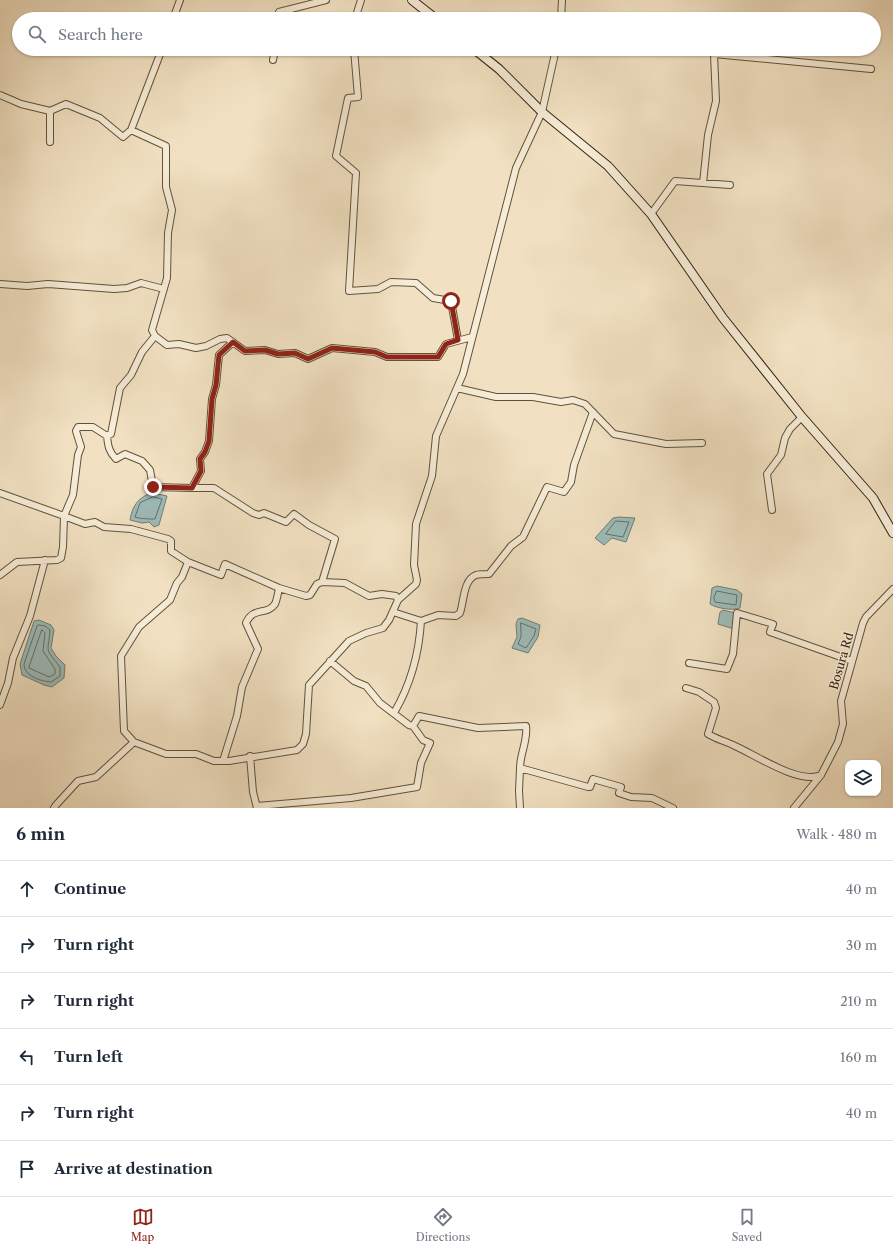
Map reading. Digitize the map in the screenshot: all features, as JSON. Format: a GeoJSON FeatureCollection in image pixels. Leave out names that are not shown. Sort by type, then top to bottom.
{"type":"FeatureCollection","features":[{"type":"Feature","properties":{"kind":"main road"},"geometry":{"type":"LineString","coordinates":[[412,0],[427,12]]}},
{"type":"Feature","properties":{"kind":"main road"},"geometry":{"type":"LineString","coordinates":[[483,56],[499,69],[542,112],[608,166],[651,214],[723,318],[802,417],[873,498],[893,533]]}},
{"type":"Feature","properties":{"kind":"street"},"geometry":{"type":"LineString","coordinates":[[176,12],[180,0]]}},
{"type":"Feature","properties":{"kind":"street"},"geometry":{"type":"LineString","coordinates":[[279,12],[326,0]]}},
{"type":"Feature","properties":{"kind":"street"},"geometry":{"type":"LineString","coordinates":[[357,12],[361,0]]}},
{"type":"Feature","properties":{"kind":"street"},"geometry":{"type":"LineString","coordinates":[[561,12],[562,0]]}},
{"type":"Feature","properties":{"kind":"street"},"geometry":{"type":"LineString","coordinates":[[0,95],[21,104],[50,111],[66,104],[100,118],[123,137],[131,130],[159,56]]}},
{"type":"Feature","properties":{"kind":"street"},"geometry":{"type":"LineString","coordinates":[[274,56],[274,60]]}},
{"type":"Feature","properties":{"kind":"street"},"geometry":{"type":"LineString","coordinates":[[355,56],[358,97],[348,98],[336,156],[356,173],[348,291],[378,289],[391,282],[416,283],[433,298],[451,301],[458,340]]}},
{"type":"Feature","properties":{"kind":"street"},"geometry":{"type":"LineString","coordinates":[[188,562],[170,600],[140,626],[121,656],[124,731],[134,742],[166,754],[188,753],[214,761],[297,750],[303,744],[306,734],[309,685],[349,641],[366,632],[383,628],[390,620],[398,600],[416,584],[417,580],[414,565],[416,524],[432,476],[436,436],[463,374],[516,168],[542,112],[554,56]]}},
{"type":"Feature","properties":{"kind":"street"},"geometry":{"type":"LineString","coordinates":[[703,183],[708,135],[716,101],[714,56]]}},
{"type":"Feature","properties":{"kind":"street"},"geometry":{"type":"LineString","coordinates":[[735,56],[871,69]]}},
{"type":"Feature","properties":{"kind":"street"},"geometry":{"type":"LineString","coordinates":[[50,111],[50,142]]}},
{"type":"Feature","properties":{"kind":"street"},"geometry":{"type":"LineString","coordinates":[[131,130],[166,146],[166,187],[172,210],[168,233],[167,278],[152,330],[155,336],[167,345],[179,344],[196,348],[227,338],[245,351],[265,350],[278,354],[295,353],[308,359],[332,348],[375,352],[387,357],[438,357],[446,344],[472,337]]}},
{"type":"Feature","properties":{"kind":"street"},"geometry":{"type":"LineString","coordinates":[[651,214],[675,181],[730,185]]}},
{"type":"Feature","properties":{"kind":"street"},"geometry":{"type":"LineString","coordinates":[[0,284],[27,286],[48,284],[114,289],[127,288],[141,283],[164,289]]}},
{"type":"Feature","properties":{"kind":"street"},"geometry":{"type":"LineString","coordinates":[[107,436],[112,434],[120,388],[131,375],[142,352],[155,336]]}},
{"type":"Feature","properties":{"kind":"street"},"geometry":{"type":"LineString","coordinates":[[192,488],[201,471],[200,459],[205,452],[209,441],[212,399],[216,385],[219,355],[233,342]]}},
{"type":"Feature","properties":{"kind":"street"},"geometry":{"type":"LineString","coordinates":[[457,388],[496,396],[533,397],[561,402],[573,400],[585,404],[614,434],[666,444],[702,443]]}},
{"type":"Feature","properties":{"kind":"street"},"geometry":{"type":"LineString","coordinates":[[393,612],[421,621],[438,615],[456,616],[460,613],[462,601],[472,577],[476,575],[489,574],[512,546],[523,537],[547,487],[564,492],[567,490],[593,412]]}},
{"type":"Feature","properties":{"kind":"street"},"geometry":{"type":"LineString","coordinates":[[772,510],[767,474],[781,455],[785,438],[790,429],[802,417]]}},
{"type":"Feature","properties":{"kind":"street"},"geometry":{"type":"LineString","coordinates":[[0,575],[17,562],[57,560],[61,558],[63,547],[64,516],[73,495],[76,468],[81,447],[76,431],[78,427],[94,427],[107,436]]}},
{"type":"Feature","properties":{"kind":"street"},"geometry":{"type":"LineString","coordinates":[[107,436],[108,449],[116,459],[125,454],[142,462],[150,470],[153,487],[214,488],[253,513],[259,515],[264,513],[286,522],[294,514],[309,525],[335,539],[322,582]]}},
{"type":"Feature","properties":{"kind":"street"},"geometry":{"type":"LineString","coordinates":[[0,493],[85,524],[95,522],[104,527],[131,529],[168,539],[171,541],[171,551],[188,562],[221,575],[225,564],[279,588],[297,594],[310,596],[317,584],[322,582],[345,583],[369,596],[382,594],[396,596],[398,600]]}},
{"type":"Feature","properties":{"kind":"street"},"geometry":{"type":"LineString","coordinates":[[0,705],[13,658],[30,616],[45,560]]}},
{"type":"Feature","properties":{"kind":"street"},"geometry":{"type":"LineString","coordinates":[[223,761],[237,716],[242,688],[258,649],[246,624],[249,616],[275,604],[279,588]]}},
{"type":"Feature","properties":{"kind":"street","name":"Bosura Rd"},"geometry":{"type":"LineString","coordinates":[[794,808],[821,775],[838,742],[843,724],[841,701],[866,617],[893,589]]}},
{"type":"Feature","properties":{"kind":"street"},"geometry":{"type":"LineString","coordinates":[[689,663],[727,669],[733,654],[738,613],[773,624],[770,632],[852,662]]}},
{"type":"Feature","properties":{"kind":"street"},"geometry":{"type":"LineString","coordinates":[[394,714],[409,685],[415,666],[420,644],[421,621]]}},
{"type":"Feature","properties":{"kind":"street"},"geometry":{"type":"LineString","coordinates":[[250,756],[253,792],[257,807],[351,798],[417,787],[421,763],[430,743],[423,740],[414,726],[409,725],[380,703],[366,686],[354,681],[330,661]]}},
{"type":"Feature","properties":{"kind":"street"},"geometry":{"type":"LineString","coordinates":[[686,688],[699,692],[714,702],[716,708],[708,734],[787,771],[808,777],[816,777],[821,775]]}},
{"type":"Feature","properties":{"kind":"street"},"geometry":{"type":"LineString","coordinates":[[414,726],[419,716],[478,728],[526,726],[527,734],[520,761],[518,791],[520,808]]}},
{"type":"Feature","properties":{"kind":"street"},"geometry":{"type":"LineString","coordinates":[[57,807],[78,781],[96,777],[134,742]]}},
{"type":"Feature","properties":{"kind":"street"},"geometry":{"type":"LineString","coordinates":[[520,768],[588,787],[590,787],[593,779],[621,787],[619,794],[631,797],[652,798],[673,808]]}},
{"type":"Feature","properties":{"kind":"water"},"geometry":{"type":"Polygon","coordinates":[[[153,493],[167,496],[159,525],[154,527],[149,522],[142,523],[130,520],[132,510],[137,502],[148,494],[153,493]]]}},
{"type":"Feature","properties":{"kind":"water"},"geometry":{"type":"Polygon","coordinates":[[[613,518],[635,518],[626,542],[612,538],[604,545],[595,538],[613,518]]]}},
{"type":"Feature","properties":{"kind":"water"},"geometry":{"type":"Polygon","coordinates":[[[717,586],[737,590],[742,594],[740,608],[724,609],[710,604],[712,588],[717,586]]]}},
{"type":"Feature","properties":{"kind":"water"},"geometry":{"type":"Polygon","coordinates":[[[723,610],[735,613],[734,629],[718,624],[720,612],[723,610]]]}},
{"type":"Feature","properties":{"kind":"water"},"geometry":{"type":"Polygon","coordinates":[[[522,618],[540,625],[538,637],[528,653],[512,648],[517,637],[516,624],[518,619],[522,618]]]}},
{"type":"Feature","properties":{"kind":"water"},"geometry":{"type":"Polygon","coordinates":[[[39,620],[51,625],[54,630],[51,648],[56,656],[65,665],[64,678],[52,687],[22,675],[20,664],[34,621],[39,620]]]}},
{"type":"Feature","properties":{"kind":"route"},"geometry":{"type":"LineString","coordinates":[[153,487],[158,489],[172,487],[192,488],[201,471],[200,459],[205,452],[209,441],[212,399],[216,385],[219,355],[233,342],[245,351],[265,350],[278,354],[295,353],[308,359],[312,359],[332,348],[375,352],[387,357],[438,357],[446,344],[458,340],[451,301]]}}]}
